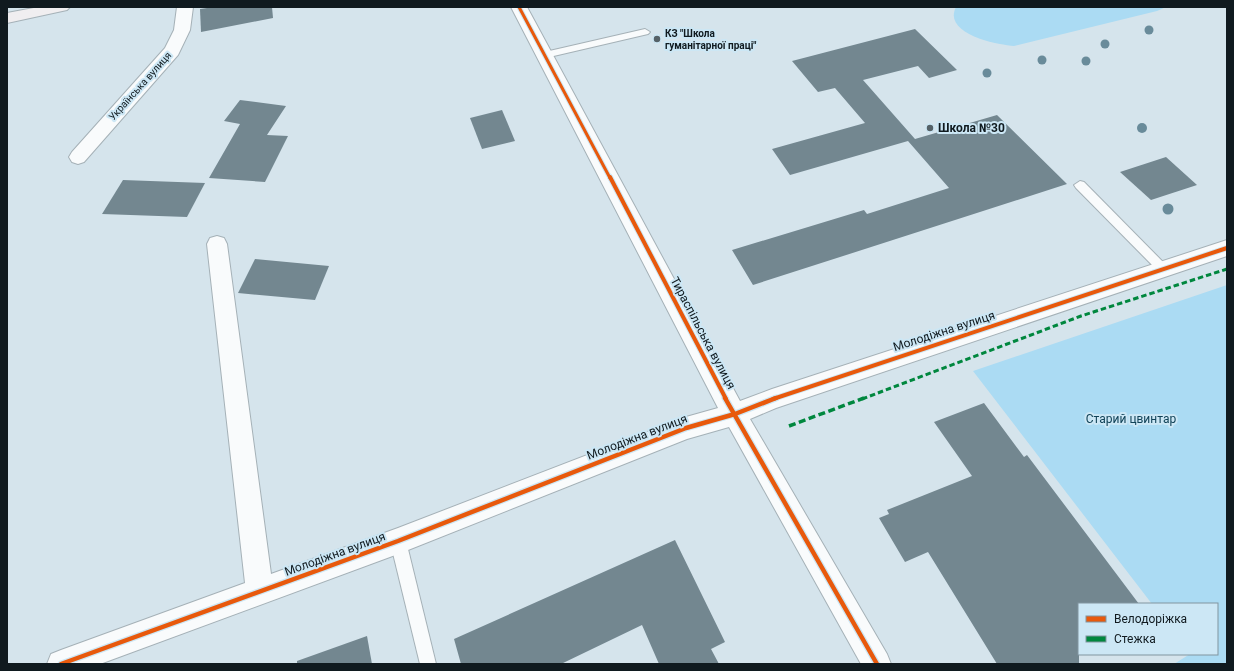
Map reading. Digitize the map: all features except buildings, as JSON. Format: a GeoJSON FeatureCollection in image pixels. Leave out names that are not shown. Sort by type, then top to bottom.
{"type":"FeatureCollection","features":[{"type":"Feature","properties":{"kind":"street"},"geometry":{"type":"LineString","coordinates":[[7,18],[62,7]]}},
{"type":"Feature","properties":{"kind":"street","name":"Українська вулиця"},"geometry":{"type":"LineString","coordinates":[[78,157],[172,51],[181,36],[185,24],[185,7]]}},
{"type":"Feature","properties":{"kind":"street","name":"Тираспільська вулиця"},"geometry":{"type":"LineString","coordinates":[[519,7],[735,414],[877,664]]}},
{"type":"Feature","properties":{"kind":"street"},"geometry":{"type":"LineString","coordinates":[[217,244],[260,592]]}},
{"type":"Feature","properties":{"kind":"street","name":"Молодіжна вулиця"},"geometry":{"type":"LineString","coordinates":[[61,664],[398,541],[686,428],[735,414],[772,398],[1227,248]]}},
{"type":"Feature","properties":{"kind":"lane"},"geometry":{"type":"LineString","coordinates":[[545,55],[645,32]]}},
{"type":"Feature","properties":{"kind":"lane"},"geometry":{"type":"LineString","coordinates":[[1080,185],[1163,269]]}},
{"type":"Feature","properties":{"kind":"lane"},"geometry":{"type":"LineString","coordinates":[[398,541],[428,664]]}},
{"type":"Feature","properties":{"kind":"green space"},"geometry":{"type":"Polygon","coordinates":[[[956,7],[1166,7],[1157,11],[1014,46],[985,40],[964,31],[957,24],[954,16],[956,7]]]}},
{"type":"Feature","properties":{"kind":"green space","name":"Старий цвинтар"},"geometry":{"type":"Polygon","coordinates":[[[1227,285],[1227,664],[1174,664],[1188,655],[1218,655],[1218,603],[1151,603],[973,371],[1227,285]]]}},
{"type":"Feature","properties":{"kind":"marked path"},"geometry":{"type":"LineString","coordinates":[[789,426],[1081,316],[1227,269]]}},
{"type":"Feature","properties":{"kind":"cycle path"},"geometry":{"type":"LineString","coordinates":[[519,7],[723,394],[877,664]]}},
{"type":"Feature","properties":{"kind":"cycle path"},"geometry":{"type":"LineString","coordinates":[[61,664],[398,541],[686,428],[735,414],[772,399],[1227,248]]}},
{"type":"Feature","properties":{"kind":"place","name":"КЗ \"Школа гуманітарної праці\""},"geometry":{"type":"Point","coordinates":[657,39]}},
{"type":"Feature","properties":{"kind":"place","name":"Школа №30"},"geometry":{"type":"Point","coordinates":[930,128]}}]}
